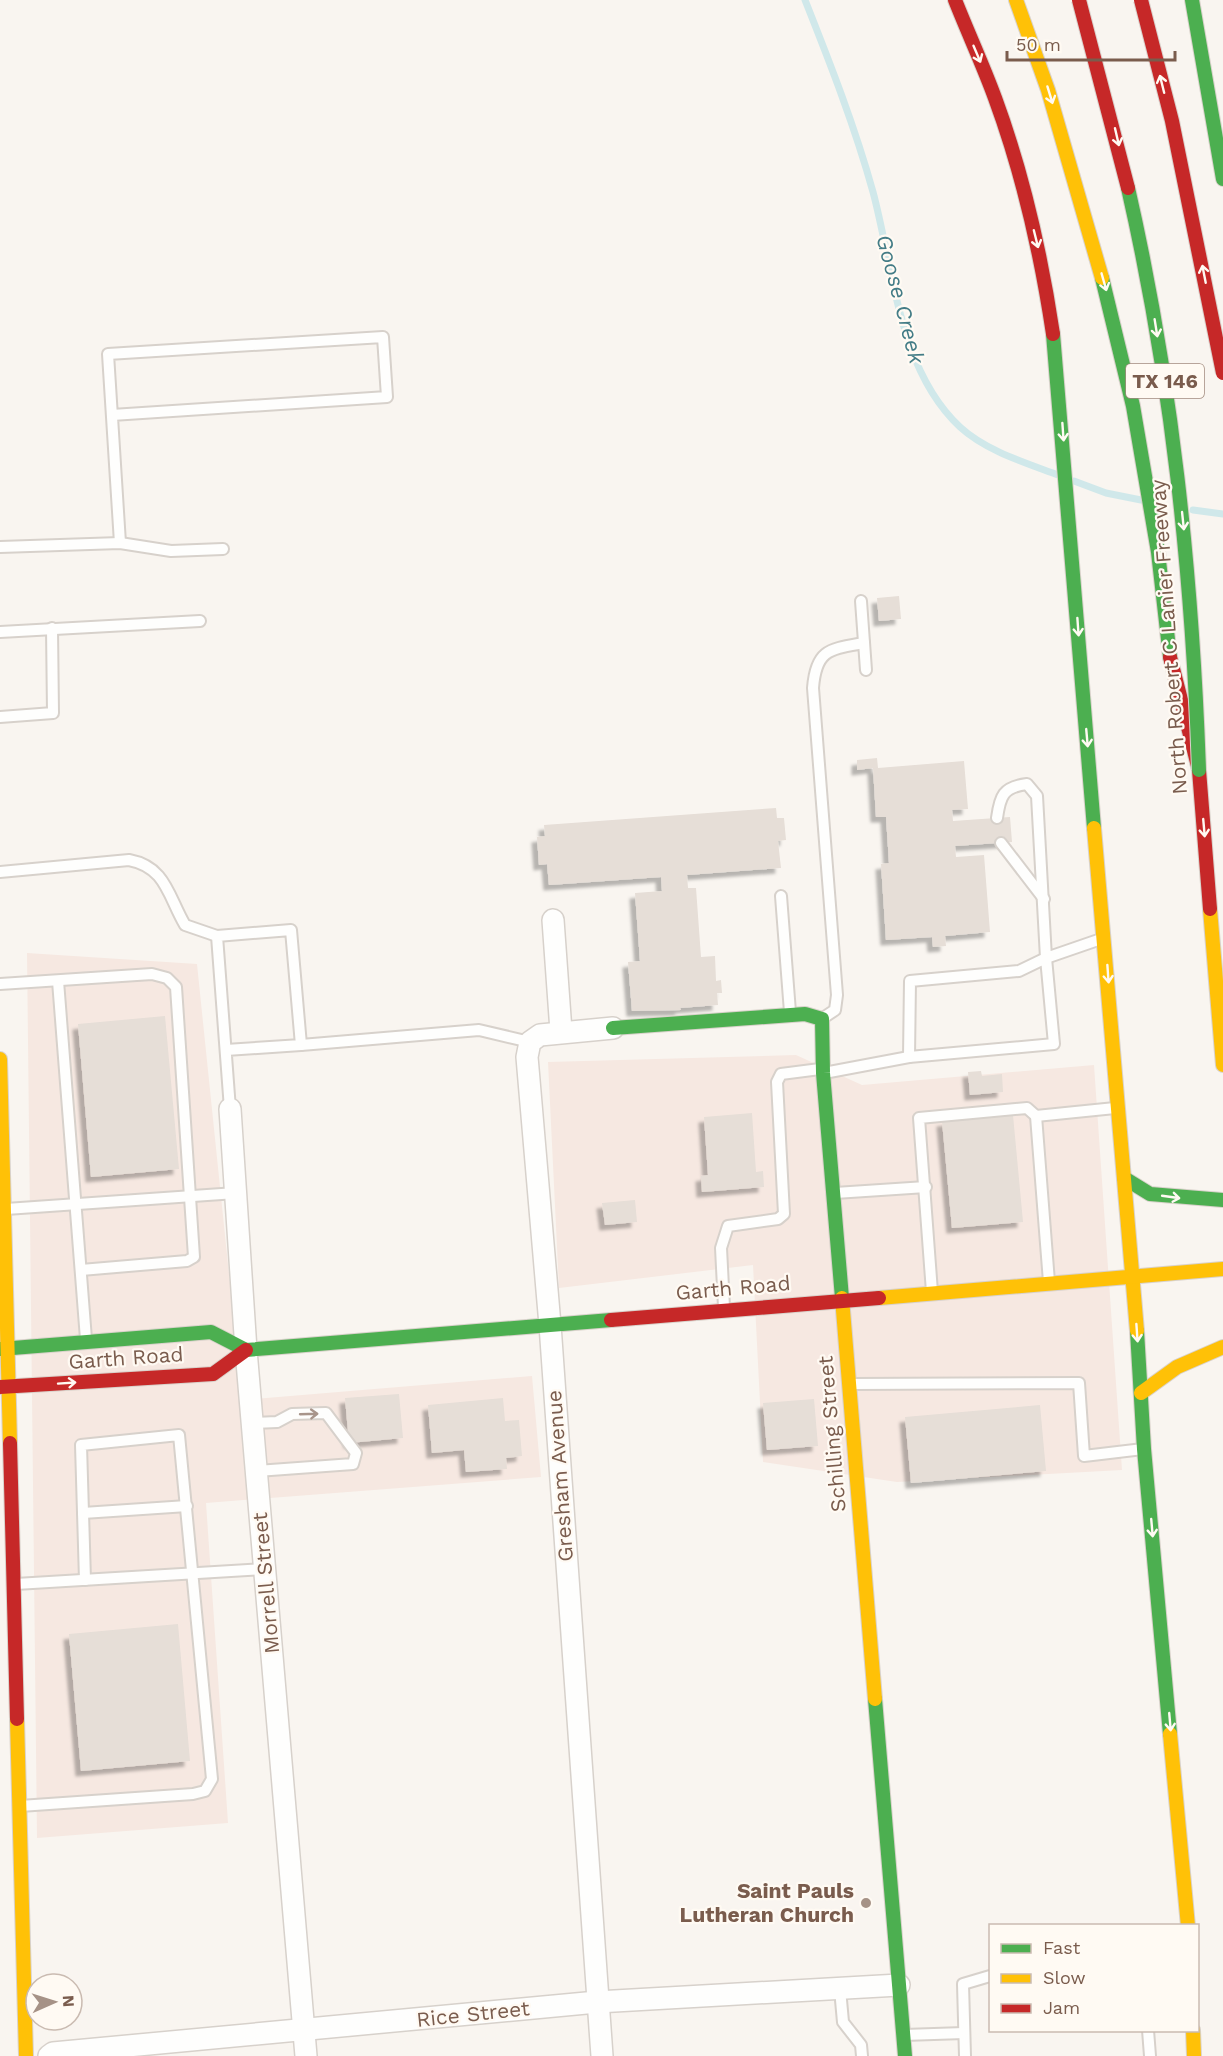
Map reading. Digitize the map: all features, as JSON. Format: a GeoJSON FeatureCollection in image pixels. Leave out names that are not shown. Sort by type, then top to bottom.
{"type":"FeatureCollection","features":[{"type":"Feature","properties":{"kind":"main road"},"geometry":{"type":"LineString","coordinates":[[955,0],[995,97],[1025,193],[1040,254],[1053,333],[1062,414],[1117,1108],[1134,1275],[1144,1449],[1188,1924]]}},
{"type":"Feature","properties":{"kind":"main road"},"geometry":{"type":"LineString","coordinates":[[1016,0],[1048,90],[1110,304],[1133,406],[1158,552],[1169,652],[1199,770]]}},
{"type":"Feature","properties":{"kind":"main road","name":"North Robert C Lanier Freeway"},"geometry":{"type":"LineString","coordinates":[[1079,0],[1106,94],[1126,176],[1153,309],[1173,434],[1192,610],[1199,770],[1223,1065]]}},
{"type":"Feature","properties":{"kind":"main road","name":"TX 146"},"geometry":{"type":"LineString","coordinates":[[1141,0],[1172,121],[1223,373]]}},
{"type":"Feature","properties":{"kind":"main road"},"geometry":{"type":"LineString","coordinates":[[1191,0],[1223,179]]}},
{"type":"Feature","properties":{"kind":"main road"},"geometry":{"type":"LineString","coordinates":[[613,1028],[805,1014],[822,1019]]}},
{"type":"Feature","properties":{"kind":"main road","name":"Schilling Street"},"geometry":{"type":"LineString","coordinates":[[822,1019],[823,1071],[835,1193],[905,2056]]}},
{"type":"Feature","properties":{"kind":"main road"},"geometry":{"type":"LineString","coordinates":[[0,1059],[7,1584],[15,1622],[13,1689],[20,1806],[26,2056]]}},
{"type":"Feature","properties":{"kind":"main road"},"geometry":{"type":"LineString","coordinates":[[1124,1178],[1150,1194],[1223,1200]]}},
{"type":"Feature","properties":{"kind":"main road","name":"Garth Road"},"geometry":{"type":"LineString","coordinates":[[4,1387],[213,1374],[246,1350],[1223,1269]]}},
{"type":"Feature","properties":{"kind":"main road","name":"Garth Road"},"geometry":{"type":"LineString","coordinates":[[4,1349],[211,1332],[246,1350]]}},
{"type":"Feature","properties":{"kind":"main road"},"geometry":{"type":"LineString","coordinates":[[1141,1393],[1177,1367],[1223,1347]]}},
{"type":"Feature","properties":{"kind":"main road"},"geometry":{"type":"LineString","coordinates":[[1193,2032],[1194,2056]]}},
{"type":"Feature","properties":{"kind":"street"},"geometry":{"type":"LineString","coordinates":[[553,920],[561,1031]]}},
{"type":"Feature","properties":{"kind":"street"},"geometry":{"type":"LineString","coordinates":[[530,1042],[540,1035],[561,1031],[613,1028]]}},
{"type":"Feature","properties":{"kind":"street","name":"Gresham Avenue"},"geometry":{"type":"LineString","coordinates":[[530,1042],[527,1057],[550,1325],[602,2056]]}},
{"type":"Feature","properties":{"kind":"street","name":"Morrell Street"},"geometry":{"type":"LineString","coordinates":[[230,1109],[246,1350],[306,2056]]}},
{"type":"Feature","properties":{"kind":"street","name":"Rice Street"},"geometry":{"type":"LineString","coordinates":[[49,2056],[52,2053],[597,2002],[899,1985]]}},
{"type":"Feature","properties":{"kind":"lane"},"geometry":{"type":"LineString","coordinates":[[112,415],[387,397],[383,337],[108,354],[120,543]]}},
{"type":"Feature","properties":{"kind":"lane"},"geometry":{"type":"LineString","coordinates":[[0,547],[120,543],[171,551],[223,549]]}},
{"type":"Feature","properties":{"kind":"lane"},"geometry":{"type":"LineString","coordinates":[[861,601],[866,670]]}},
{"type":"Feature","properties":{"kind":"lane"},"geometry":{"type":"LineString","coordinates":[[0,632],[200,621]]}},
{"type":"Feature","properties":{"kind":"lane"},"geometry":{"type":"LineString","coordinates":[[0,717],[53,713],[52,628]]}},
{"type":"Feature","properties":{"kind":"lane"},"geometry":{"type":"LineString","coordinates":[[822,1019],[835,1010],[837,995],[813,688],[814,667],[824,653],[864,643]]}},
{"type":"Feature","properties":{"kind":"lane"},"geometry":{"type":"LineString","coordinates":[[724,1310],[721,1248],[728,1226],[778,1219],[784,1214],[777,1082],[781,1074],[788,1071],[823,1071],[909,1057],[1054,1044],[1046,958],[1037,796],[1027,784],[1007,789],[1000,795],[997,818]]}},
{"type":"Feature","properties":{"kind":"lane"},"geometry":{"type":"LineString","coordinates":[[1001,843],[1044,900]]}},
{"type":"Feature","properties":{"kind":"lane"},"geometry":{"type":"LineString","coordinates":[[0,872],[129,860],[146,863],[158,873],[185,925],[217,936],[291,930],[301,1045]]}},
{"type":"Feature","properties":{"kind":"lane"},"geometry":{"type":"LineString","coordinates":[[781,896],[790,1015]]}},
{"type":"Feature","properties":{"kind":"lane"},"geometry":{"type":"LineString","coordinates":[[217,936],[230,1109]]}},
{"type":"Feature","properties":{"kind":"lane"},"geometry":{"type":"LineString","coordinates":[[909,1057],[910,981],[1019,971],[1046,958],[1105,937]]}},
{"type":"Feature","properties":{"kind":"lane"},"geometry":{"type":"LineString","coordinates":[[0,984],[152,975],[167,978],[176,987],[192,1196],[194,1257],[188,1261],[81,1270]]}},
{"type":"Feature","properties":{"kind":"lane"},"geometry":{"type":"LineString","coordinates":[[58,981],[86,1343]]}},
{"type":"Feature","properties":{"kind":"lane"},"geometry":{"type":"LineString","coordinates":[[226,1050],[479,1030],[530,1042]]}},
{"type":"Feature","properties":{"kind":"lane"},"geometry":{"type":"LineString","coordinates":[[932,1293],[926,1187],[919,1118],[1027,1108],[1036,1116],[1049,1282]]}},
{"type":"Feature","properties":{"kind":"lane"},"geometry":{"type":"LineString","coordinates":[[1036,1116],[1117,1108]]}},
{"type":"Feature","properties":{"kind":"lane"},"geometry":{"type":"LineString","coordinates":[[835,1193],[926,1187]]}},
{"type":"Feature","properties":{"kind":"lane"},"geometry":{"type":"LineString","coordinates":[[3,1209],[236,1193]]}},
{"type":"Feature","properties":{"kind":"lane"},"geometry":{"type":"LineString","coordinates":[[849,1384],[1079,1383],[1084,1456],[1144,1449]]}},
{"type":"Feature","properties":{"kind":"lane"},"geometry":{"type":"LineString","coordinates":[[253,1423],[277,1422],[292,1414],[326,1413],[357,1453],[352,1464],[256,1472]]}},
{"type":"Feature","properties":{"kind":"lane"},"geometry":{"type":"LineString","coordinates":[[20,1806],[194,1794],[205,1791],[212,1779],[179,1435],[81,1445],[86,1580]]}},
{"type":"Feature","properties":{"kind":"lane"},"geometry":{"type":"LineString","coordinates":[[83,1513],[186,1506]]}},
{"type":"Feature","properties":{"kind":"lane"},"geometry":{"type":"LineString","coordinates":[[7,1584],[265,1569]]}},
{"type":"Feature","properties":{"kind":"lane"},"geometry":{"type":"LineString","coordinates":[[0,1623],[15,1622]]}},
{"type":"Feature","properties":{"kind":"lane"},"geometry":{"type":"LineString","coordinates":[[965,2056],[963,1984],[989,1976]]}},
{"type":"Feature","properties":{"kind":"lane"},"geometry":{"type":"LineString","coordinates":[[840,1989],[843,2022],[861,2045],[862,2056]]}},
{"type":"Feature","properties":{"kind":"lane"},"geometry":{"type":"LineString","coordinates":[[1148,2032],[1150,2056]]}},
{"type":"Feature","properties":{"kind":"lane"},"geometry":{"type":"LineString","coordinates":[[904,2035],[964,2033]]}},
{"type":"Feature","properties":{"kind":"shaded area"},"geometry":{"type":"Polygon","coordinates":[[[27,953],[197,964],[242,1400],[532,1376],[541,1477],[206,1503],[228,1823],[37,1838],[27,953]]]}},
{"type":"Feature","properties":{"kind":"shaded area"},"geometry":{"type":"Polygon","coordinates":[[[796,1055],[862,1085],[1094,1065],[1122,1470],[897,1482],[763,1462],[753,1265],[559,1288],[548,1062],[796,1055]]]}},
{"type":"Feature","properties":{"kind":"building"},"geometry":{"type":"Polygon","coordinates":[[[899,596],[901,619],[879,621],[877,598],[899,596]]]}},
{"type":"Feature","properties":{"kind":"building"},"geometry":{"type":"Polygon","coordinates":[[[877,758],[878,768],[964,761],[968,809],[952,810],[953,821],[1010,817],[1012,842],[955,846],[956,857],[984,855],[990,932],[945,936],[946,946],[933,947],[932,937],[886,940],[881,864],[889,863],[886,817],[876,817],[873,768],[857,770],[857,760],[877,758]]]}},
{"type":"Feature","properties":{"kind":"building"},"geometry":{"type":"Polygon","coordinates":[[[776,808],[777,818],[784,818],[786,840],[778,841],[781,868],[687,875],[688,888],[696,888],[701,957],[715,956],[716,981],[721,980],[722,993],[717,993],[718,1005],[680,1008],[681,1010],[632,1011],[628,962],[640,961],[635,893],[662,891],[661,877],[549,885],[547,864],[539,865],[537,837],[545,836],[544,825],[776,808]]]}},
{"type":"Feature","properties":{"kind":"building"},"geometry":{"type":"Polygon","coordinates":[[[165,1016],[179,1169],[91,1177],[78,1024],[165,1016]]]}},
{"type":"Feature","properties":{"kind":"building"},"geometry":{"type":"Polygon","coordinates":[[[981,1071],[982,1076],[1002,1074],[1003,1092],[970,1095],[968,1072],[981,1071]]]}},
{"type":"Feature","properties":{"kind":"building"},"geometry":{"type":"Polygon","coordinates":[[[752,1113],[756,1172],[763,1171],[764,1187],[702,1192],[701,1176],[708,1175],[704,1117],[752,1113]]]}},
{"type":"Feature","properties":{"kind":"building"},"geometry":{"type":"Polygon","coordinates":[[[1013,1115],[1023,1222],[952,1228],[942,1121],[1013,1115]]]}},
{"type":"Feature","properties":{"kind":"building"},"geometry":{"type":"Polygon","coordinates":[[[635,1200],[637,1222],[605,1225],[602,1203],[635,1200]]]}},
{"type":"Feature","properties":{"kind":"building"},"geometry":{"type":"Polygon","coordinates":[[[399,1394],[403,1438],[349,1443],[345,1398],[399,1394]]]}},
{"type":"Feature","properties":{"kind":"building"},"geometry":{"type":"Polygon","coordinates":[[[503,1398],[505,1421],[519,1420],[522,1456],[506,1458],[507,1469],[466,1472],[464,1450],[432,1453],[428,1405],[503,1398]]]}},
{"type":"Feature","properties":{"kind":"building"},"geometry":{"type":"Polygon","coordinates":[[[814,1399],[818,1446],[767,1450],[763,1403],[814,1399]]]}},
{"type":"Feature","properties":{"kind":"building"},"geometry":{"type":"Polygon","coordinates":[[[1040,1405],[1046,1471],[911,1483],[905,1417],[1040,1405]]]}},
{"type":"Feature","properties":{"kind":"building"},"geometry":{"type":"Polygon","coordinates":[[[178,1624],[190,1761],[81,1771],[69,1634],[178,1624]]]}},
{"type":"Feature","properties":{"kind":"waterway","name":"Goose Creek"},"geometry":{"type":"LineString","coordinates":[[805,0],[842,95],[866,168],[901,317],[923,377],[939,403],[970,435],[1007,456],[1058,475]]}},
{"type":"Feature","properties":{"kind":"waterway","name":"Goose Creek"},"geometry":{"type":"LineString","coordinates":[[1074,481],[1106,493],[1141,500]]}},
{"type":"Feature","properties":{"kind":"waterway","name":"Goose Creek"},"geometry":{"type":"LineString","coordinates":[[1193,510],[1223,514]]}},
{"type":"Feature","properties":{"kind":"traffic: fast"},"geometry":{"type":"LineString","coordinates":[[1192,0],[1223,179]]}},
{"type":"Feature","properties":{"kind":"traffic: fast"},"geometry":{"type":"LineString","coordinates":[[1128,188],[1157,333],[1177,477],[1191,623],[1199,770]]}},
{"type":"Feature","properties":{"kind":"traffic: fast"},"geometry":{"type":"LineString","coordinates":[[1102,278],[1133,406],[1158,552],[1170,657]]}},
{"type":"Feature","properties":{"kind":"traffic: fast"},"geometry":{"type":"LineString","coordinates":[[1053,334],[1094,828]]}},
{"type":"Feature","properties":{"kind":"traffic: fast"},"geometry":{"type":"LineString","coordinates":[[613,1028],[805,1014],[822,1019],[823,1073],[842,1298]]}},
{"type":"Feature","properties":{"kind":"traffic: fast"},"geometry":{"type":"LineString","coordinates":[[1124,1178],[1150,1194],[1223,1200]]}},
{"type":"Feature","properties":{"kind":"traffic: fast"},"geometry":{"type":"LineString","coordinates":[[0,1349],[211,1332],[246,1350],[611,1320]]}},
{"type":"Feature","properties":{"kind":"traffic: fast"},"geometry":{"type":"LineString","coordinates":[[1137,1331],[1144,1449],[1170,1734]]}},
{"type":"Feature","properties":{"kind":"traffic: fast"},"geometry":{"type":"LineString","coordinates":[[875,1699],[905,2056]]}},
{"type":"Feature","properties":{"kind":"traffic: slow"},"geometry":{"type":"LineString","coordinates":[[1016,0],[1048,90],[1102,278]]}},
{"type":"Feature","properties":{"kind":"traffic: slow"},"geometry":{"type":"LineString","coordinates":[[1094,828],[1137,1331]]}},
{"type":"Feature","properties":{"kind":"traffic: slow"},"geometry":{"type":"LineString","coordinates":[[1210,909],[1223,1065]]}},
{"type":"Feature","properties":{"kind":"traffic: slow"},"geometry":{"type":"LineString","coordinates":[[0,1059],[10,1443]]}},
{"type":"Feature","properties":{"kind":"traffic: slow"},"geometry":{"type":"LineString","coordinates":[[879,1298],[1223,1269]]}},
{"type":"Feature","properties":{"kind":"traffic: slow"},"geometry":{"type":"LineString","coordinates":[[842,1298],[875,1699]]}},
{"type":"Feature","properties":{"kind":"traffic: slow"},"geometry":{"type":"LineString","coordinates":[[1141,1393],[1177,1367],[1223,1347]]}},
{"type":"Feature","properties":{"kind":"traffic: slow"},"geometry":{"type":"LineString","coordinates":[[17,1719],[26,2056]]}},
{"type":"Feature","properties":{"kind":"traffic: slow"},"geometry":{"type":"LineString","coordinates":[[1170,1734],[1188,1924]]}},
{"type":"Feature","properties":{"kind":"traffic: slow"},"geometry":{"type":"LineString","coordinates":[[1193,2032],[1194,2056]]}},
{"type":"Feature","properties":{"kind":"traffic: jam"},"geometry":{"type":"LineString","coordinates":[[955,0],[990,86],[1014,156],[1037,244],[1053,334]]}},
{"type":"Feature","properties":{"kind":"traffic: jam"},"geometry":{"type":"LineString","coordinates":[[1079,0],[1128,188]]}},
{"type":"Feature","properties":{"kind":"traffic: jam"},"geometry":{"type":"LineString","coordinates":[[1141,0],[1172,121],[1223,373]]}},
{"type":"Feature","properties":{"kind":"traffic: jam"},"geometry":{"type":"LineString","coordinates":[[1170,657],[1199,770],[1210,909]]}},
{"type":"Feature","properties":{"kind":"traffic: jam"},"geometry":{"type":"LineString","coordinates":[[611,1320],[879,1298]]}},
{"type":"Feature","properties":{"kind":"traffic: jam"},"geometry":{"type":"LineString","coordinates":[[0,1387],[213,1374],[246,1350]]}},
{"type":"Feature","properties":{"kind":"traffic: jam"},"geometry":{"type":"LineString","coordinates":[[10,1443],[17,1719]]}},
{"type":"Feature","properties":{"kind":"place","name":"Saint Pauls Lutheran Church"},"geometry":{"type":"Point","coordinates":[866,1903]}}]}
